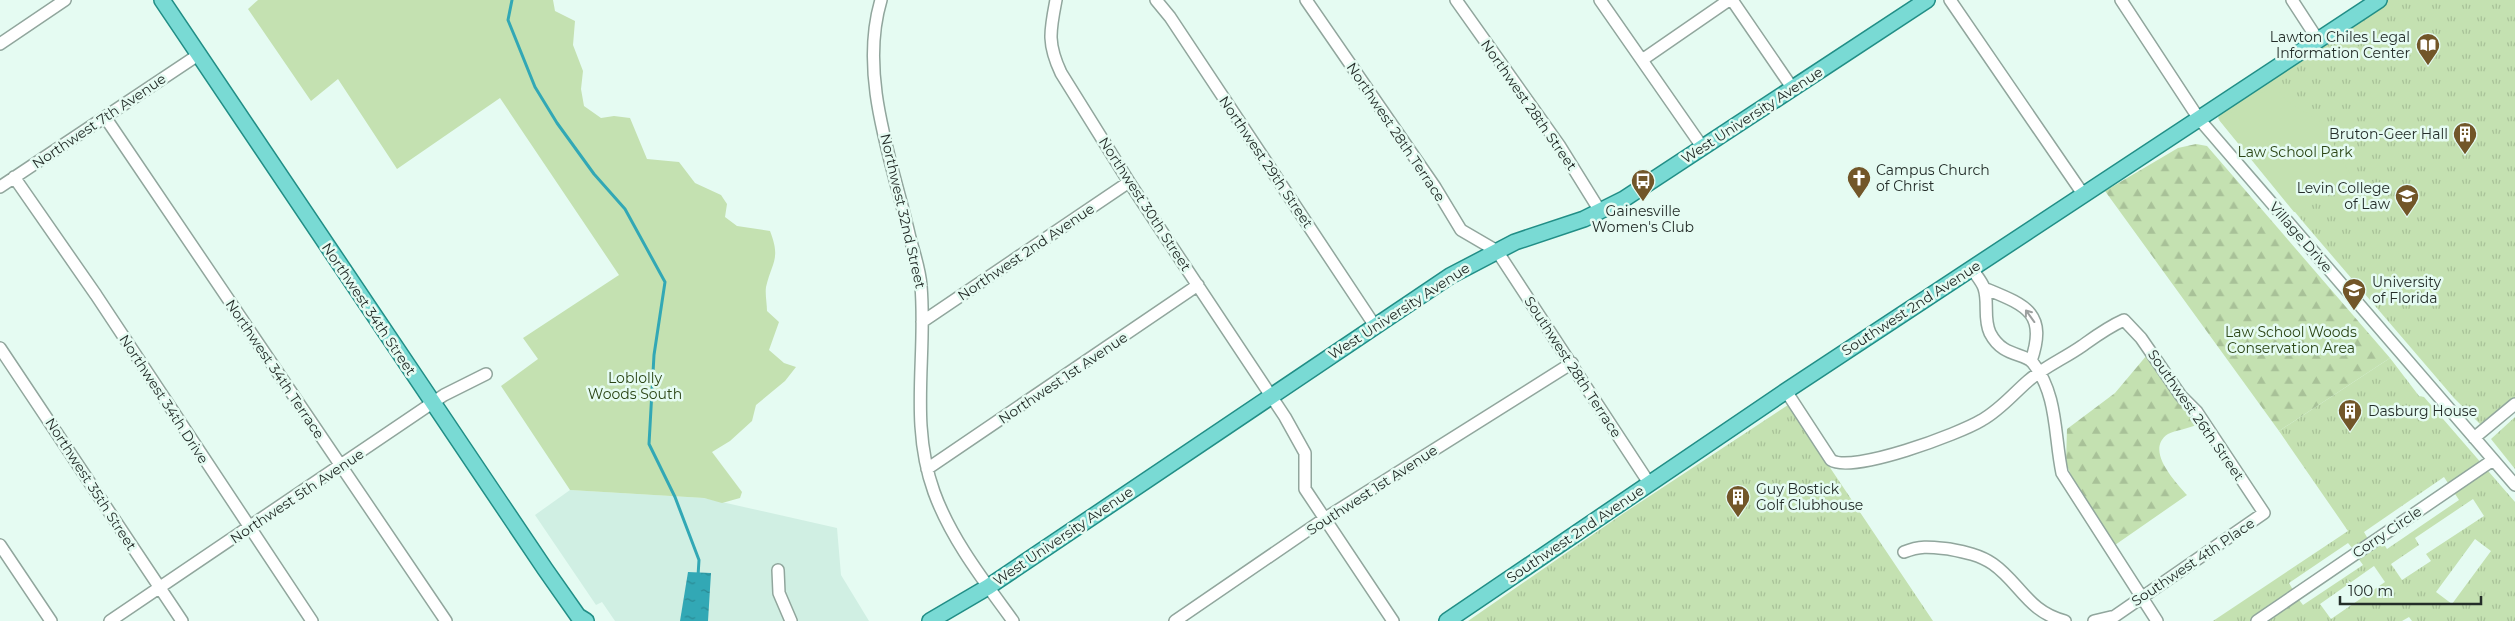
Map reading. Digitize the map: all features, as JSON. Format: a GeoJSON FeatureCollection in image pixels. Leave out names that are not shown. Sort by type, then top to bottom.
{"type":"FeatureCollection","features":[{"type":"Feature","properties":{"kind":"main road","name":"Northwest 34th Street"},"geometry":{"type":"LineString","coordinates":[[162,0],[578,620]]}},
{"type":"Feature","properties":{"kind":"main road","name":"West University Avenue"},"geometry":{"type":"LineString","coordinates":[[930,621],[988,586],[1450,276],[1497,251],[1600,211],[1624,198],[1927,0]]}},
{"type":"Feature","properties":{"kind":"main road","name":"Southwest 2nd Avenue"},"geometry":{"type":"LineString","coordinates":[[1447,621],[1786,390],[2379,0]]}},
{"type":"Feature","properties":{"kind":"main road","name":"West University Avenue"},"geometry":{"type":"LineString","coordinates":[[946,621],[988,586]]}},
{"type":"Feature","properties":{"kind":"street"},"geometry":{"type":"LineString","coordinates":[[0,44],[65,0]]}},
{"type":"Feature","properties":{"kind":"street","name":"Northwest 32nd Street"},"geometry":{"type":"LineString","coordinates":[[881,0],[876,16],[874,38],[876,88],[921,284],[922,322],[919,412],[927,469],[934,493],[949,525],[1013,621]]}},
{"type":"Feature","properties":{"kind":"street","name":"Northwest 30th Street"},"geometry":{"type":"LineString","coordinates":[[1056,0],[1050,35],[1054,59],[1060,73],[1129,182],[1271,396],[1304,453],[1305,489],[1394,621]]}},
{"type":"Feature","properties":{"kind":"street","name":"Northwest 29th Street"},"geometry":{"type":"LineString","coordinates":[[1156,0],[1170,18],[1375,326]]}},
{"type":"Feature","properties":{"kind":"street","name":"Northwest 28th Terrace"},"geometry":{"type":"LineString","coordinates":[[1306,0],[1435,187],[1461,230],[1497,251]]}},
{"type":"Feature","properties":{"kind":"street","name":"Northwest 28th Street"},"geometry":{"type":"LineString","coordinates":[[1456,0],[1559,145],[1600,211]]}},
{"type":"Feature","properties":{"kind":"street"},"geometry":{"type":"LineString","coordinates":[[1600,0],[1703,148]]}},
{"type":"Feature","properties":{"kind":"street"},"geometry":{"type":"LineString","coordinates":[[1642,60],[1731,0],[1793,89]]}},
{"type":"Feature","properties":{"kind":"street"},"geometry":{"type":"LineString","coordinates":[[1950,0],[2083,194]]}},
{"type":"Feature","properties":{"kind":"street","name":"Village Drive"},"geometry":{"type":"LineString","coordinates":[[2121,0],[2199,119],[2515,485]]}},
{"type":"Feature","properties":{"kind":"street"},"geometry":{"type":"LineString","coordinates":[[2292,0],[2318,40]]}},
{"type":"Feature","properties":{"kind":"street","name":"Northwest 7th Avenue"},"geometry":{"type":"LineString","coordinates":[[0,186],[198,54]]}},
{"type":"Feature","properties":{"kind":"street","name":"Northwest 34th Terrace"},"geometry":{"type":"LineString","coordinates":[[105,117],[446,621]]}},
{"type":"Feature","properties":{"kind":"street","name":"Northwest 34th Drive"},"geometry":{"type":"LineString","coordinates":[[14,177],[96,296],[312,621]]}},
{"type":"Feature","properties":{"kind":"street","name":"Northwest 2nd Avenue"},"geometry":{"type":"LineString","coordinates":[[922,322],[1129,182]]}},
{"type":"Feature","properties":{"kind":"street","name":"Southwest 28th Terrace"},"geometry":{"type":"LineString","coordinates":[[1497,251],[1650,483]]}},
{"type":"Feature","properties":{"kind":"street"},"geometry":{"type":"LineString","coordinates":[[1972,269],[1984,288],[1986,321],[1992,337],[2007,352],[2031,361],[2048,390],[2054,409],[2057,451],[2062,473],[2157,621]]}},
{"type":"Feature","properties":{"kind":"street","name":"Northwest 1st Avenue"},"geometry":{"type":"LineString","coordinates":[[927,469],[1198,286]]}},
{"type":"Feature","properties":{"kind":"street"},"geometry":{"type":"LineString","coordinates":[[1984,288],[2016,302],[2030,314],[2039,335],[2031,361]]}},
{"type":"Feature","properties":{"kind":"street","name":"Southwest 26th Street"},"geometry":{"type":"LineString","coordinates":[[2039,373],[2107,327],[2124,320],[2142,338],[2181,396],[2197,412],[2264,513]]}},
{"type":"Feature","properties":{"kind":"street","name":"Northwest 35th Street"},"geometry":{"type":"LineString","coordinates":[[0,348],[182,621]]}},
{"type":"Feature","properties":{"kind":"street","name":"Southwest 1st Avenue"},"geometry":{"type":"LineString","coordinates":[[1175,621],[1324,519],[1572,363]]}},
{"type":"Feature","properties":{"kind":"street"},"geometry":{"type":"LineString","coordinates":[[1786,390],[1831,460],[1838,464],[1868,461],[1960,432],[1994,412],[2039,373]]}},
{"type":"Feature","properties":{"kind":"street","name":"Northwest 5th Avenue"},"geometry":{"type":"LineString","coordinates":[[110,621],[433,404],[467,382],[486,374]]}},
{"type":"Feature","properties":{"kind":"street"},"geometry":{"type":"LineString","coordinates":[[2474,438],[2515,404]]}},
{"type":"Feature","properties":{"kind":"street","name":"Corry Circle"},"geometry":{"type":"LineString","coordinates":[[2257,621],[2280,603],[2493,460]]}},
{"type":"Feature","properties":{"kind":"street","name":"Southwest 4th Place"},"geometry":{"type":"LineString","coordinates":[[2094,621],[2115,616],[2264,513]]}},
{"type":"Feature","properties":{"kind":"street"},"geometry":{"type":"LineString","coordinates":[[0,546],[51,621]]}},
{"type":"Feature","properties":{"kind":"street"},"geometry":{"type":"LineString","coordinates":[[1904,552],[1918,546],[1967,552],[1985,559],[2002,572],[2024,598],[2053,618],[2065,621]]}},
{"type":"Feature","properties":{"kind":"street"},"geometry":{"type":"LineString","coordinates":[[778,570],[778,593],[791,621]]}},
{"type":"Feature","properties":{"kind":"shaded area"},"geometry":{"type":"Polygon","coordinates":[[[570,490],[704,498],[837,528],[841,575],[869,621],[615,621],[602,602],[596,605],[535,515],[570,490]]]}},
{"type":"Feature","properties":{"kind":"green space","name":"Loblolly Woods South"},"geometry":{"type":"Polygon","coordinates":[[[258,0],[553,0],[555,11],[575,21],[573,45],[583,71],[581,89],[584,106],[601,118],[614,116],[630,118],[647,159],[679,162],[695,183],[721,195],[727,204],[725,217],[737,226],[770,231],[775,254],[766,287],[767,311],[779,322],[769,350],[784,363],[796,367],[785,381],[756,405],[752,421],[730,441],[712,452],[742,492],[740,498],[722,503],[704,498],[570,490],[501,386],[538,359],[523,338],[619,275],[500,98],[397,169],[338,79],[311,101],[248,9],[258,0]]]}},
{"type":"Feature","properties":{"kind":"green space","name":"Levin College of Law"},"geometry":{"type":"Polygon","coordinates":[[[2388,0],[2515,0],[2515,397],[2480,424],[2454,398],[2304,223],[2218,118],[2221,112],[2229,106],[2388,0]]]}},
{"type":"Feature","properties":{"kind":"green space","name":"Law School Park"},"geometry":{"type":"Polygon","coordinates":[[[2274,85],[2286,100],[2326,125],[2337,152],[2352,177],[2351,181],[2299,212],[2294,212],[2219,120],[2274,85]]]}},
{"type":"Feature","properties":{"kind":"green space","name":"Law School Woods Conservation Area"},"geometry":{"type":"Polygon","coordinates":[[[2196,144],[2207,146],[2390,358],[2279,431],[2105,191],[2178,148],[2196,144]]]}},
{"type":"Feature","properties":{"kind":"green space"},"geometry":{"type":"Polygon","coordinates":[[[2147,355],[2198,424],[2168,434],[2161,441],[2159,448],[2164,466],[2187,495],[2115,545],[2073,480],[2066,463],[2067,429],[2115,393],[2147,355]]]}},
{"type":"Feature","properties":{"kind":"green space"},"geometry":{"type":"Polygon","coordinates":[[[2390,358],[2419,396],[2424,397],[2515,502],[2515,621],[2412,621],[2409,617],[2402,621],[2262,621],[2297,597],[2303,605],[2363,565],[2358,558],[2382,541],[2387,549],[2459,500],[2444,477],[2364,532],[2368,539],[2353,549],[2348,543],[2289,583],[2293,590],[2252,621],[2213,621],[2348,531],[2279,431],[2390,358]],[[2473,499],[2415,538],[2419,545],[2391,564],[2402,580],[2431,561],[2426,554],[2484,516],[2473,499]],[[2475,539],[2436,592],[2452,604],[2491,551],[2475,539]],[[2374,566],[2320,604],[2331,619],[2385,582],[2374,566]]]}},
{"type":"Feature","properties":{"kind":"green space"},"geometry":{"type":"Polygon","coordinates":[[[1788,405],[1933,621],[1468,621],[1624,513],[1788,405]]]}},
{"type":"Feature","properties":{"kind":"green space"},"geometry":{"type":"Polygon","coordinates":[[[2515,417],[2515,469],[2491,439],[2515,417]]]}},
{"type":"Feature","properties":{"kind":"water"},"geometry":{"type":"Polygon","coordinates":[[[688,572],[711,573],[708,621],[680,621],[688,572]]]}},
{"type":"Feature","properties":{"kind":"waterway"},"geometry":{"type":"LineString","coordinates":[[512,0],[508,20],[535,87],[557,123],[594,174],[625,209],[665,282],[654,355],[649,444],[675,497],[699,560],[698,576]]}},
{"type":"Feature","properties":{"kind":"place","name":"Lawton Chiles Legal Information Center"},"geometry":{"type":"Point","coordinates":[2428,66]}},
{"type":"Feature","properties":{"kind":"place","name":"Bruton-Geer Hall"},"geometry":{"type":"Point","coordinates":[2465,155]}},
{"type":"Feature","properties":{"kind":"place","name":"Campus Church of Christ"},"geometry":{"type":"Point","coordinates":[1859,199]}},
{"type":"Feature","properties":{"kind":"place","name":"Gainesville Women's Club"},"geometry":{"type":"Point","coordinates":[1643,202]}},
{"type":"Feature","properties":{"kind":"place","name":"Levin College of Law"},"geometry":{"type":"Point","coordinates":[2407,217]}},
{"type":"Feature","properties":{"kind":"place","name":"University of Florida"},"geometry":{"type":"Point","coordinates":[2354,311]}},
{"type":"Feature","properties":{"kind":"place","name":"Dasburg House"},"geometry":{"type":"Point","coordinates":[2350,432]}},
{"type":"Feature","properties":{"kind":"place","name":"Guy Bostick Golf Clubhouse"},"geometry":{"type":"Point","coordinates":[1738,518]}}]}
